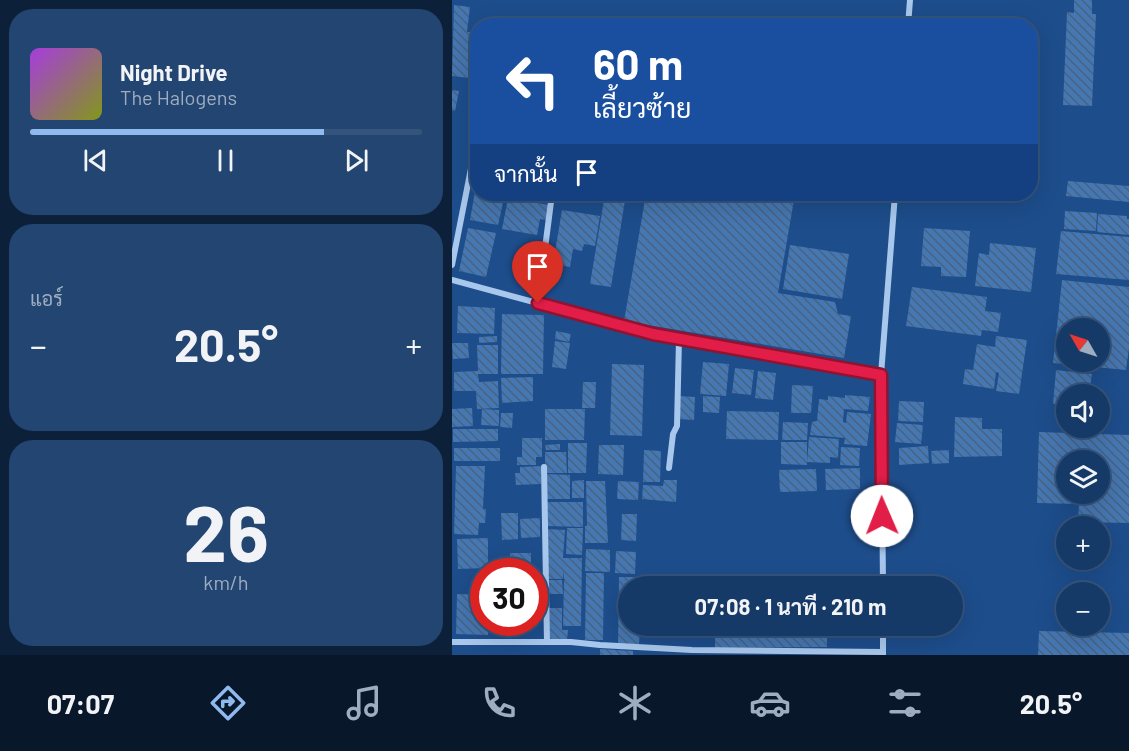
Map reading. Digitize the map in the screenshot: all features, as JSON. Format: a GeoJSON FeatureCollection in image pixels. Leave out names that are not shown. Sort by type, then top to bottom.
{"type":"FeatureCollection","features":[{"type":"Feature","properties":{"kind":"street"},"geometry":{"type":"LineString","coordinates":[[909,18],[910,0]]}},
{"type":"Feature","properties":{"kind":"street"},"geometry":{"type":"LineString","coordinates":[[452,266],[470,174]]}},
{"type":"Feature","properties":{"kind":"street"},"geometry":{"type":"LineString","coordinates":[[538,303],[551,201]]}},
{"type":"Feature","properties":{"kind":"street"},"geometry":{"type":"LineString","coordinates":[[883,576],[881,375],[894,201]]}},
{"type":"Feature","properties":{"kind":"street"},"geometry":{"type":"LineString","coordinates":[[452,280],[653,334],[881,375]]}},
{"type":"Feature","properties":{"kind":"street"},"geometry":{"type":"LineString","coordinates":[[669,468],[673,434],[677,426],[680,339]]}},
{"type":"Feature","properties":{"kind":"street"},"geometry":{"type":"LineString","coordinates":[[544,467],[547,642]]}},
{"type":"Feature","properties":{"kind":"street"},"geometry":{"type":"LineString","coordinates":[[452,642],[547,642],[692,652],[883,653],[883,636]]}},
{"type":"Feature","properties":{"kind":"building"},"geometry":{"type":"Polygon","coordinates":[[[1074,0],[1092,0],[1092,14],[1096,14],[1092,106],[1063,105],[1067,12],[1074,13],[1074,0]]]}},
{"type":"Feature","properties":{"kind":"building"},"geometry":{"type":"Polygon","coordinates":[[[454,5],[470,7],[467,32],[470,32],[470,78],[452,76],[454,5]]]}},
{"type":"Feature","properties":{"kind":"building"},"geometry":{"type":"Polygon","coordinates":[[[452,90],[459,91],[455,111],[452,110],[452,90]]]}},
{"type":"Feature","properties":{"kind":"building"},"geometry":{"type":"Polygon","coordinates":[[[1068,181],[1130,186],[1130,202],[1066,196],[1068,181]]]}},
{"type":"Feature","properties":{"kind":"building"},"geometry":{"type":"Polygon","coordinates":[[[473,201],[503,201],[498,225],[470,220],[473,201]]]}},
{"type":"Feature","properties":{"kind":"building"},"geometry":{"type":"Polygon","coordinates":[[[507,201],[549,205],[546,220],[540,219],[537,235],[502,229],[507,201]]]}},
{"type":"Feature","properties":{"kind":"building"},"geometry":{"type":"Polygon","coordinates":[[[604,201],[625,201],[611,287],[590,284],[604,201]]]}},
{"type":"Feature","properties":{"kind":"building"},"geometry":{"type":"Polygon","coordinates":[[[645,201],[794,201],[778,293],[835,302],[838,314],[851,316],[844,358],[624,321],[645,201]]]}},
{"type":"Feature","properties":{"kind":"building"},"geometry":{"type":"Polygon","coordinates":[[[562,210],[600,216],[595,246],[584,244],[582,251],[573,249],[570,267],[553,264],[562,210]]]}},
{"type":"Feature","properties":{"kind":"building"},"geometry":{"type":"Polygon","coordinates":[[[1065,211],[1097,213],[1096,231],[1064,229],[1065,211]]]}},
{"type":"Feature","properties":{"kind":"building"},"geometry":{"type":"Polygon","coordinates":[[[1098,214],[1127,216],[1127,219],[1130,219],[1130,235],[1097,232],[1098,214]]]}},
{"type":"Feature","properties":{"kind":"building"},"geometry":{"type":"Polygon","coordinates":[[[468,228],[496,233],[486,277],[459,271],[468,228]]]}},
{"type":"Feature","properties":{"kind":"building"},"geometry":{"type":"Polygon","coordinates":[[[924,228],[970,231],[966,277],[941,276],[941,267],[921,266],[924,228]]]}},
{"type":"Feature","properties":{"kind":"building"},"geometry":{"type":"Polygon","coordinates":[[[1061,231],[1130,237],[1130,280],[1056,274],[1061,231]]]}},
{"type":"Feature","properties":{"kind":"building"},"geometry":{"type":"Polygon","coordinates":[[[990,243],[1036,248],[1031,292],[975,286],[979,253],[989,255],[990,243]]]}},
{"type":"Feature","properties":{"kind":"building"},"geometry":{"type":"Polygon","coordinates":[[[790,245],[849,254],[842,299],[783,289],[790,245]]]}},
{"type":"Feature","properties":{"kind":"building"},"geometry":{"type":"Polygon","coordinates":[[[1062,280],[1130,287],[1130,340],[1126,370],[1110,368],[1110,318],[1058,318],[1062,280]]]}},
{"type":"Feature","properties":{"kind":"building"},"geometry":{"type":"Polygon","coordinates":[[[912,287],[987,297],[985,311],[1001,313],[998,332],[982,330],[981,336],[906,326],[912,287]]]}},
{"type":"Feature","properties":{"kind":"building"},"geometry":{"type":"Polygon","coordinates":[[[458,306],[495,308],[494,334],[457,333],[458,306]]]}},
{"type":"Feature","properties":{"kind":"building"},"geometry":{"type":"Polygon","coordinates":[[[502,314],[544,315],[543,374],[501,374],[502,314]]]}},
{"type":"Feature","properties":{"kind":"building"},"geometry":{"type":"Polygon","coordinates":[[[556,331],[571,334],[569,342],[555,339],[556,331]]]}},
{"type":"Feature","properties":{"kind":"building"},"geometry":{"type":"Polygon","coordinates":[[[1056,335],[1056,363],[1053,363],[1056,335]]]}},
{"type":"Feature","properties":{"kind":"building"},"geometry":{"type":"Polygon","coordinates":[[[497,336],[497,342],[479,343],[479,337],[497,336]]]}},
{"type":"Feature","properties":{"kind":"building"},"geometry":{"type":"Polygon","coordinates":[[[996,336],[1027,340],[1019,394],[996,391],[999,373],[996,372],[994,389],[963,384],[965,369],[973,370],[977,344],[995,347],[996,336]]]}},
{"type":"Feature","properties":{"kind":"building"},"geometry":{"type":"Polygon","coordinates":[[[555,341],[570,343],[566,369],[552,367],[555,341]]]}},
{"type":"Feature","properties":{"kind":"building"},"geometry":{"type":"Polygon","coordinates":[[[452,343],[468,343],[469,358],[453,359],[452,343]]]}},
{"type":"Feature","properties":{"kind":"building"},"geometry":{"type":"Polygon","coordinates":[[[477,345],[498,345],[498,374],[478,374],[479,382],[498,381],[499,408],[477,409],[476,391],[454,391],[454,372],[478,371],[477,345]]]}},
{"type":"Feature","properties":{"kind":"building"},"geometry":{"type":"Polygon","coordinates":[[[703,362],[729,364],[726,396],[700,394],[703,362]]]}},
{"type":"Feature","properties":{"kind":"building"},"geometry":{"type":"Polygon","coordinates":[[[612,364],[644,365],[642,436],[610,435],[612,364]]]}},
{"type":"Feature","properties":{"kind":"building"},"geometry":{"type":"Polygon","coordinates":[[[735,368],[754,370],[751,395],[732,393],[735,368]]]}},
{"type":"Feature","properties":{"kind":"building"},"geometry":{"type":"Polygon","coordinates":[[[1056,370],[1056,372],[1092,374],[1090,384],[1056,384],[1056,404],[1053,404],[1056,370]]]}},
{"type":"Feature","properties":{"kind":"building"},"geometry":{"type":"Polygon","coordinates":[[[758,371],[776,373],[773,400],[755,398],[758,371]]]}},
{"type":"Feature","properties":{"kind":"building"},"geometry":{"type":"Polygon","coordinates":[[[533,377],[533,401],[502,403],[501,378],[533,377]]]}},
{"type":"Feature","properties":{"kind":"building"},"geometry":{"type":"Polygon","coordinates":[[[583,382],[596,382],[595,408],[582,408],[583,382]]]}},
{"type":"Feature","properties":{"kind":"building"},"geometry":{"type":"Polygon","coordinates":[[[792,385],[813,386],[811,413],[791,413],[792,385]]]}},
{"type":"Feature","properties":{"kind":"building"},"geometry":{"type":"Polygon","coordinates":[[[845,395],[870,397],[868,411],[844,409],[843,422],[846,423],[847,412],[871,414],[867,446],[844,444],[845,438],[810,435],[812,422],[817,421],[819,399],[828,400],[828,396],[845,398],[845,395]]]}},
{"type":"Feature","properties":{"kind":"building"},"geometry":{"type":"Polygon","coordinates":[[[679,396],[695,397],[694,420],[678,419],[679,396]]]}},
{"type":"Feature","properties":{"kind":"building"},"geometry":{"type":"Polygon","coordinates":[[[703,396],[720,397],[719,413],[703,412],[703,396]]]}},
{"type":"Feature","properties":{"kind":"building"},"geometry":{"type":"Polygon","coordinates":[[[899,401],[924,402],[923,422],[898,421],[899,401]]]}},
{"type":"Feature","properties":{"kind":"building"},"geometry":{"type":"Polygon","coordinates":[[[472,408],[473,426],[452,427],[452,409],[472,408]]]}},
{"type":"Feature","properties":{"kind":"building"},"geometry":{"type":"Polygon","coordinates":[[[482,409],[499,410],[499,426],[481,425],[482,409]]]}},
{"type":"Feature","properties":{"kind":"building"},"geometry":{"type":"Polygon","coordinates":[[[545,409],[585,409],[584,440],[545,440],[545,409]]]}},
{"type":"Feature","properties":{"kind":"building"},"geometry":{"type":"Polygon","coordinates":[[[727,411],[779,412],[778,440],[726,439],[727,411]]]}},
{"type":"Feature","properties":{"kind":"building"},"geometry":{"type":"Polygon","coordinates":[[[501,413],[513,413],[512,428],[500,427],[501,413]]]}},
{"type":"Feature","properties":{"kind":"building"},"geometry":{"type":"Polygon","coordinates":[[[955,417],[982,418],[982,429],[1002,429],[1002,456],[954,457],[955,417]]]}},
{"type":"Feature","properties":{"kind":"building"},"geometry":{"type":"Polygon","coordinates":[[[783,422],[808,423],[807,440],[782,440],[783,422]]]}},
{"type":"Feature","properties":{"kind":"building"},"geometry":{"type":"Polygon","coordinates":[[[897,423],[923,425],[921,444],[895,442],[897,423]]]}},
{"type":"Feature","properties":{"kind":"building"},"geometry":{"type":"Polygon","coordinates":[[[453,429],[498,429],[498,441],[453,442],[453,429]]]}},
{"type":"Feature","properties":{"kind":"building"},"geometry":{"type":"Polygon","coordinates":[[[1039,432],[1056,433],[1056,438],[1110,438],[1110,434],[1130,435],[1130,523],[1110,523],[1110,516],[1078,516],[1079,504],[1110,504],[1110,450],[1056,450],[1056,503],[1037,503],[1039,432]]]}},
{"type":"Feature","properties":{"kind":"building"},"geometry":{"type":"Polygon","coordinates":[[[809,437],[839,439],[838,458],[830,457],[830,463],[807,462],[809,437]]]}},
{"type":"Feature","properties":{"kind":"building"},"geometry":{"type":"Polygon","coordinates":[[[522,438],[542,438],[542,457],[536,457],[536,465],[517,465],[517,457],[522,457],[522,438]]]}},
{"type":"Feature","properties":{"kind":"building"},"geometry":{"type":"Polygon","coordinates":[[[781,442],[807,442],[807,465],[781,464],[781,442]]]}},
{"type":"Feature","properties":{"kind":"building"},"geometry":{"type":"Polygon","coordinates":[[[568,443],[587,443],[586,473],[568,473],[568,443]]]}},
{"type":"Feature","properties":{"kind":"building"},"geometry":{"type":"Polygon","coordinates":[[[560,444],[560,450],[546,450],[545,445],[560,444]]]}},
{"type":"Feature","properties":{"kind":"building"},"geometry":{"type":"Polygon","coordinates":[[[599,445],[624,445],[623,475],[598,474],[599,445]]]}},
{"type":"Feature","properties":{"kind":"building"},"geometry":{"type":"Polygon","coordinates":[[[928,446],[929,463],[899,465],[899,448],[928,446]]]}},
{"type":"Feature","properties":{"kind":"building"},"geometry":{"type":"Polygon","coordinates":[[[841,447],[860,448],[859,466],[840,465],[841,447]]]}},
{"type":"Feature","properties":{"kind":"building"},"geometry":{"type":"Polygon","coordinates":[[[454,448],[500,448],[500,461],[454,461],[454,448]]]}},
{"type":"Feature","properties":{"kind":"building"},"geometry":{"type":"Polygon","coordinates":[[[644,450],[661,451],[660,482],[643,482],[644,450]]]}},
{"type":"Feature","properties":{"kind":"building"},"geometry":{"type":"Polygon","coordinates":[[[949,450],[949,463],[932,464],[931,451],[949,450]]]}},
{"type":"Feature","properties":{"kind":"building"},"geometry":{"type":"Polygon","coordinates":[[[545,452],[566,452],[567,473],[545,473],[545,452]]]}},
{"type":"Feature","properties":{"kind":"building"},"geometry":{"type":"Polygon","coordinates":[[[456,466],[485,466],[483,509],[486,509],[485,523],[479,523],[478,535],[454,534],[456,466]]]}},
{"type":"Feature","properties":{"kind":"building"},"geometry":{"type":"Polygon","coordinates":[[[541,466],[541,484],[516,485],[515,473],[520,473],[520,467],[541,466]]]}},
{"type":"Feature","properties":{"kind":"building"},"geometry":{"type":"Polygon","coordinates":[[[860,468],[860,489],[826,490],[825,469],[860,468]]]}},
{"type":"Feature","properties":{"kind":"building"},"geometry":{"type":"Polygon","coordinates":[[[816,469],[817,491],[780,492],[779,470],[816,469]]]}},
{"type":"Feature","properties":{"kind":"building"},"geometry":{"type":"Polygon","coordinates":[[[546,474],[570,475],[570,499],[545,499],[546,474]]]}},
{"type":"Feature","properties":{"kind":"building"},"geometry":{"type":"Polygon","coordinates":[[[584,480],[584,498],[572,498],[572,481],[584,480]]]}},
{"type":"Feature","properties":{"kind":"building"},"geometry":{"type":"Polygon","coordinates":[[[664,480],[677,480],[676,502],[642,499],[643,485],[663,486],[664,480]]]}},
{"type":"Feature","properties":{"kind":"building"},"geometry":{"type":"Polygon","coordinates":[[[586,481],[605,481],[608,543],[585,543],[586,481]]]}},
{"type":"Feature","properties":{"kind":"building"},"geometry":{"type":"Polygon","coordinates":[[[618,481],[639,482],[638,500],[617,499],[618,481]]]}},
{"type":"Feature","properties":{"kind":"building"},"geometry":{"type":"Polygon","coordinates":[[[547,502],[583,502],[583,527],[547,526],[547,502]]]}},
{"type":"Feature","properties":{"kind":"building"},"geometry":{"type":"Polygon","coordinates":[[[501,513],[518,513],[518,539],[502,540],[501,513]]]}},
{"type":"Feature","properties":{"kind":"building"},"geometry":{"type":"Polygon","coordinates":[[[622,514],[637,514],[636,541],[621,540],[622,514]]]}},
{"type":"Feature","properties":{"kind":"building"},"geometry":{"type":"Polygon","coordinates":[[[540,518],[540,537],[521,538],[520,519],[540,518]]]}},
{"type":"Feature","properties":{"kind":"building"},"geometry":{"type":"Polygon","coordinates":[[[567,528],[583,528],[582,555],[566,554],[567,528]]]}},
{"type":"Feature","properties":{"kind":"building"},"geometry":{"type":"Polygon","coordinates":[[[548,529],[565,530],[563,558],[582,558],[581,626],[563,626],[564,580],[566,580],[564,569],[563,579],[549,579],[548,558],[546,558],[548,529]]]}},
{"type":"Feature","properties":{"kind":"building"},"geometry":{"type":"Polygon","coordinates":[[[488,538],[488,558],[470,558],[470,569],[458,569],[457,539],[488,538]]]}},
{"type":"Feature","properties":{"kind":"building"},"geometry":{"type":"Polygon","coordinates":[[[586,549],[610,550],[610,572],[585,571],[586,549]]]}},
{"type":"Feature","properties":{"kind":"building"},"geometry":{"type":"Polygon","coordinates":[[[616,551],[636,552],[635,574],[615,573],[616,551]]]}},
{"type":"Feature","properties":{"kind":"building"},"geometry":{"type":"Polygon","coordinates":[[[510,553],[531,553],[531,558],[510,558],[510,553]]]}},
{"type":"Feature","properties":{"kind":"building"},"geometry":{"type":"Polygon","coordinates":[[[586,573],[604,573],[603,640],[585,640],[586,573]]]}},
{"type":"Feature","properties":{"kind":"building"},"geometry":{"type":"Polygon","coordinates":[[[548,580],[562,580],[563,594],[548,594],[548,580]]]}},
{"type":"Feature","properties":{"kind":"building"},"geometry":{"type":"Polygon","coordinates":[[[457,594],[470,594],[470,634],[456,634],[457,594]]]}},
{"type":"Feature","properties":{"kind":"building"},"geometry":{"type":"Polygon","coordinates":[[[548,608],[562,608],[562,630],[568,630],[567,640],[548,640],[548,608]]]}},
{"type":"Feature","properties":{"kind":"building"},"geometry":{"type":"Polygon","coordinates":[[[1039,631],[1056,631],[1056,636],[1110,636],[1110,633],[1130,633],[1130,655],[1038,655],[1039,631]]]}},
{"type":"Feature","properties":{"kind":"building"},"geometry":{"type":"Polygon","coordinates":[[[618,636],[639,636],[639,644],[618,644],[618,636]]]}},
{"type":"Feature","properties":{"kind":"building"},"geometry":{"type":"Polygon","coordinates":[[[715,636],[827,636],[827,647],[715,648],[715,636]]]}},
{"type":"Feature","properties":{"kind":"building"},"geometry":{"type":"Polygon","coordinates":[[[600,649],[633,651],[633,655],[600,655],[600,649]]]}},
{"type":"Feature","properties":{"kind":"route"},"geometry":{"type":"LineString","coordinates":[[538,303],[653,334],[881,375],[882,516]]}}]}
